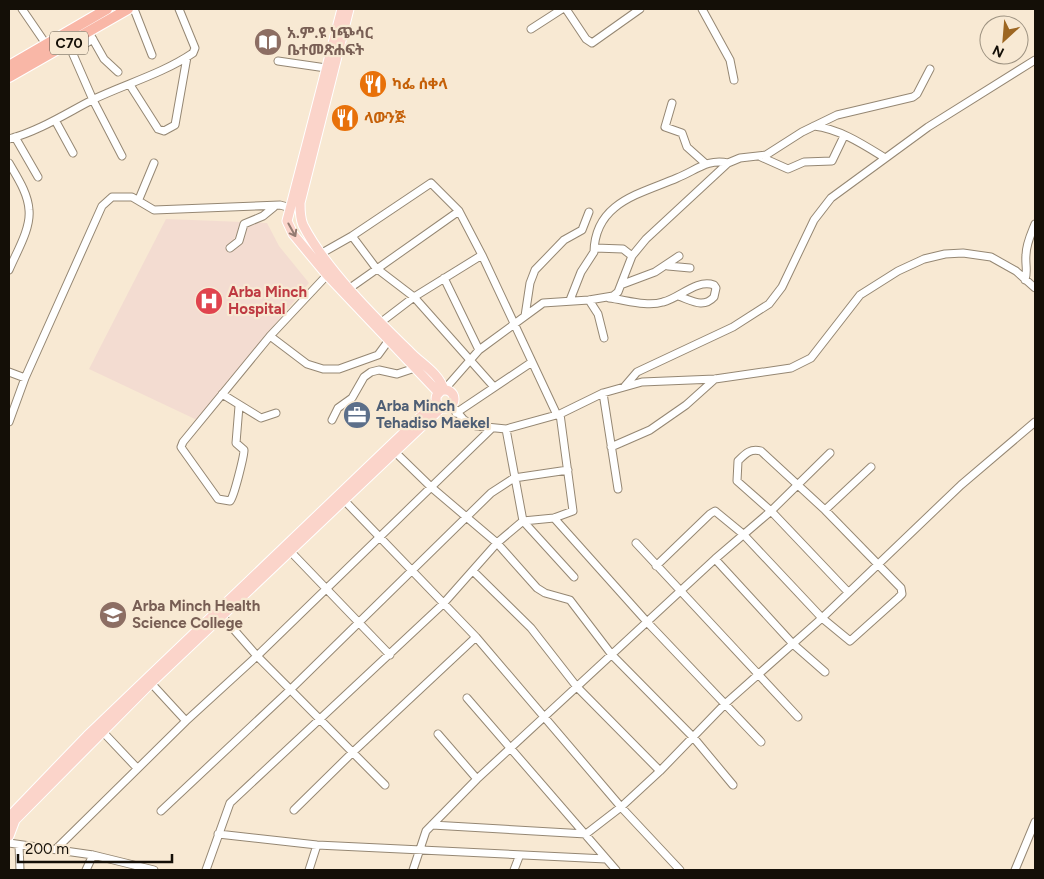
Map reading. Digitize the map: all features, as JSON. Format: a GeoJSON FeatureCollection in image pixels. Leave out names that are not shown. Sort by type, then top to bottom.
{"type":"FeatureCollection","features":[{"type":"Feature","properties":{"kind":"highway","name":"C70"},"geometry":{"type":"LineString","coordinates":[[9,66],[107,9]]}},
{"type":"Feature","properties":{"kind":"highway","name":"C70"},"geometry":{"type":"LineString","coordinates":[[9,77],[91,36],[128,9]]}},
{"type":"Feature","properties":{"kind":"main road"},"geometry":{"type":"LineString","coordinates":[[9,817],[88,736],[341,497],[394,451],[441,396],[438,377],[418,361],[380,323],[350,288],[330,272],[322,253],[302,224],[300,202],[305,167],[326,68],[342,9]]}},
{"type":"Feature","properties":{"kind":"main road"},"geometry":{"type":"LineString","coordinates":[[310,146],[349,9]]}},
{"type":"Feature","properties":{"kind":"main road"},"geometry":{"type":"LineString","coordinates":[[305,167],[287,221],[293,234],[330,272],[389,340],[454,409]]}},
{"type":"Feature","properties":{"kind":"main road"},"geometry":{"type":"LineString","coordinates":[[9,836],[15,820],[102,731],[290,551],[441,396],[452,394],[454,409]]}},
{"type":"Feature","properties":{"kind":"street"},"geometry":{"type":"LineString","coordinates":[[22,9],[46,44]]}},
{"type":"Feature","properties":{"kind":"street"},"geometry":{"type":"LineString","coordinates":[[134,9],[152,55]]}},
{"type":"Feature","properties":{"kind":"street"},"geometry":{"type":"LineString","coordinates":[[38,177],[12,138],[56,120],[93,100],[130,85],[193,53],[195,48],[179,9]]}},
{"type":"Feature","properties":{"kind":"street"},"geometry":{"type":"LineString","coordinates":[[532,30],[564,9],[586,39],[592,43],[640,9]]}},
{"type":"Feature","properties":{"kind":"street"},"geometry":{"type":"LineString","coordinates":[[702,9],[730,60],[734,80]]}},
{"type":"Feature","properties":{"kind":"street"},"geometry":{"type":"LineString","coordinates":[[118,72],[104,59],[91,36],[72,52],[93,100],[122,156]]}},
{"type":"Feature","properties":{"kind":"street"},"geometry":{"type":"LineString","coordinates":[[130,85],[158,129],[164,131],[171,128],[175,125],[187,57]]}},
{"type":"Feature","properties":{"kind":"street"},"geometry":{"type":"LineString","coordinates":[[625,386],[636,372],[733,327],[769,304],[782,287],[814,220],[831,198],[964,103],[1010,78],[1035,60]]}},
{"type":"Feature","properties":{"kind":"street"},"geometry":{"type":"LineString","coordinates":[[278,61],[326,68]]}},
{"type":"Feature","properties":{"kind":"street"},"geometry":{"type":"LineString","coordinates":[[623,284],[626,268],[632,256],[646,238],[728,163],[740,158],[759,156],[775,150],[814,126],[852,110],[912,97],[917,94],[930,69]]}},
{"type":"Feature","properties":{"kind":"street"},"geometry":{"type":"LineString","coordinates":[[672,103],[665,127],[682,134],[687,147],[706,164]]}},
{"type":"Feature","properties":{"kind":"street"},"geometry":{"type":"LineString","coordinates":[[56,120],[73,153]]}},
{"type":"Feature","properties":{"kind":"street"},"geometry":{"type":"LineString","coordinates":[[814,126],[844,136],[885,158]]}},
{"type":"Feature","properties":{"kind":"street"},"geometry":{"type":"LineString","coordinates":[[759,156],[788,169],[804,162],[832,161],[844,136]]}},
{"type":"Feature","properties":{"kind":"street"},"geometry":{"type":"LineString","coordinates":[[570,300],[581,272],[594,252],[593,244],[608,213],[624,200],[706,164],[720,161],[728,163]]}},
{"type":"Feature","properties":{"kind":"street"},"geometry":{"type":"LineString","coordinates":[[9,163],[24,191],[30,212],[9,270]]}},
{"type":"Feature","properties":{"kind":"street"},"geometry":{"type":"LineString","coordinates":[[140,199],[154,163]]}},
{"type":"Feature","properties":{"kind":"street"},"geometry":{"type":"LineString","coordinates":[[206,870],[230,803],[443,604],[496,543],[523,520],[554,518],[570,513],[574,508],[559,414],[459,211],[431,183],[352,236],[322,253]]}},
{"type":"Feature","properties":{"kind":"street"},"geometry":{"type":"LineString","coordinates":[[9,422],[25,378],[102,206],[112,196],[140,199],[154,210],[280,205],[291,208]]}},
{"type":"Feature","properties":{"kind":"street"},"geometry":{"type":"LineString","coordinates":[[230,248],[239,242],[244,224],[263,216],[274,206]]}},
{"type":"Feature","properties":{"kind":"street"},"geometry":{"type":"LineString","coordinates":[[350,288],[459,211]]}},
{"type":"Feature","properties":{"kind":"street"},"geometry":{"type":"LineString","coordinates":[[525,316],[530,283],[535,270],[564,240],[582,230],[589,212]]}},
{"type":"Feature","properties":{"kind":"street"},"geometry":{"type":"LineString","coordinates":[[1025,280],[1028,271],[1025,258],[1027,244],[1035,224]]}},
{"type":"Feature","properties":{"kind":"street"},"geometry":{"type":"LineString","coordinates":[[352,236],[376,268],[414,297],[471,358],[494,387]]}},
{"type":"Feature","properties":{"kind":"street"},"geometry":{"type":"LineString","coordinates":[[594,248],[624,249],[632,256]]}},
{"type":"Feature","properties":{"kind":"street"},"geometry":{"type":"LineString","coordinates":[[532,362],[494,387],[454,409],[464,420],[491,429],[506,429],[559,414],[603,393],[642,382],[715,379],[781,370],[802,363],[818,350],[860,295],[898,271],[924,260],[945,254],[980,254],[1006,264],[1035,288]]}},
{"type":"Feature","properties":{"kind":"street"},"geometry":{"type":"LineString","coordinates":[[380,323],[414,297],[482,255]]}},
{"type":"Feature","properties":{"kind":"street"},"geometry":{"type":"LineString","coordinates":[[441,396],[479,350],[543,303],[590,300],[613,296],[623,284],[667,266],[679,256]]}},
{"type":"Feature","properties":{"kind":"street"},"geometry":{"type":"LineString","coordinates":[[667,266],[690,268]]}},
{"type":"Feature","properties":{"kind":"street"},"geometry":{"type":"LineString","coordinates":[[239,406],[236,443],[244,450],[244,455],[236,478],[236,493],[230,501],[224,501],[218,499],[181,446],[270,336],[330,272]]}},
{"type":"Feature","properties":{"kind":"street"},"geometry":{"type":"LineString","coordinates":[[444,278],[479,350]]}},
{"type":"Feature","properties":{"kind":"street"},"geometry":{"type":"LineString","coordinates":[[603,297],[662,303],[703,284],[714,285],[716,288],[714,297],[706,303],[700,304],[678,296]]}},
{"type":"Feature","properties":{"kind":"street"},"geometry":{"type":"LineString","coordinates":[[590,300],[598,314],[604,338]]}},
{"type":"Feature","properties":{"kind":"street"},"geometry":{"type":"LineString","coordinates":[[270,336],[307,364],[324,369],[339,369],[378,355],[389,340]]}},
{"type":"Feature","properties":{"kind":"street"},"geometry":{"type":"LineString","coordinates":[[332,420],[338,408],[352,398],[364,377],[371,372],[379,370],[397,374],[415,368]]}},
{"type":"Feature","properties":{"kind":"street"},"geometry":{"type":"LineString","coordinates":[[9,372],[25,378]]}},
{"type":"Feature","properties":{"kind":"street"},"geometry":{"type":"LineString","coordinates":[[611,447],[650,430],[686,405],[715,379]]}},
{"type":"Feature","properties":{"kind":"street"},"geometry":{"type":"LineString","coordinates":[[603,393],[618,489]]}},
{"type":"Feature","properties":{"kind":"street"},"geometry":{"type":"LineString","coordinates":[[222,394],[261,418],[276,413]]}},
{"type":"Feature","properties":{"kind":"street"},"geometry":{"type":"LineString","coordinates":[[432,825],[586,834],[621,807],[660,771],[726,703],[822,618],[961,485],[1035,422]]}},
{"type":"Feature","properties":{"kind":"street"},"geometry":{"type":"LineString","coordinates":[[57,848],[137,768],[257,656],[491,429]]}},
{"type":"Feature","properties":{"kind":"street"},"geometry":{"type":"LineString","coordinates":[[506,429],[523,520],[574,577]]}},
{"type":"Feature","properties":{"kind":"street"},"geometry":{"type":"LineString","coordinates":[[656,566],[710,514],[715,512],[743,534],[822,618],[850,641],[902,594],[901,588],[825,510],[761,451],[755,449],[748,452],[738,461],[737,481],[771,511],[848,592]]}},
{"type":"Feature","properties":{"kind":"street"},"geometry":{"type":"LineString","coordinates":[[394,451],[431,487],[496,543],[537,588],[545,594],[570,600],[612,655],[693,738],[733,786]]}},
{"type":"Feature","properties":{"kind":"street"},"geometry":{"type":"LineString","coordinates":[[413,870],[426,830],[477,779],[648,623],[715,559],[771,511],[830,453]]}},
{"type":"Feature","properties":{"kind":"street"},"geometry":{"type":"LineString","coordinates":[[825,510],[871,467]]}},
{"type":"Feature","properties":{"kind":"street"},"geometry":{"type":"LineString","coordinates":[[161,811],[291,689],[491,493],[514,478],[568,470]]}},
{"type":"Feature","properties":{"kind":"street"},"geometry":{"type":"LineString","coordinates":[[341,497],[476,637],[621,807],[680,870]]}},
{"type":"Feature","properties":{"kind":"street"},"geometry":{"type":"LineString","coordinates":[[554,518],[648,623],[761,742]]}},
{"type":"Feature","properties":{"kind":"street"},"geometry":{"type":"LineString","coordinates":[[636,543],[798,717]]}},
{"type":"Feature","properties":{"kind":"street"},"geometry":{"type":"LineString","coordinates":[[290,551],[390,655]]}},
{"type":"Feature","properties":{"kind":"street"},"geometry":{"type":"LineString","coordinates":[[715,559],[793,644],[825,672]]}},
{"type":"Feature","properties":{"kind":"street"},"geometry":{"type":"LineString","coordinates":[[472,571],[531,628],[577,687],[660,771]]}},
{"type":"Feature","properties":{"kind":"street"},"geometry":{"type":"LineString","coordinates":[[222,616],[257,656],[322,719],[385,785]]}},
{"type":"Feature","properties":{"kind":"street"},"geometry":{"type":"LineString","coordinates":[[294,810],[476,637]]}},
{"type":"Feature","properties":{"kind":"street"},"geometry":{"type":"LineString","coordinates":[[152,683],[186,721]]}},
{"type":"Feature","properties":{"kind":"street"},"geometry":{"type":"LineString","coordinates":[[467,698],[616,870]]}},
{"type":"Feature","properties":{"kind":"street"},"geometry":{"type":"LineString","coordinates":[[102,731],[137,768]]}},
{"type":"Feature","properties":{"kind":"street"},"geometry":{"type":"LineString","coordinates":[[438,734],[477,779]]}},
{"type":"Feature","properties":{"kind":"street"},"geometry":{"type":"LineString","coordinates":[[1015,870],[1035,822]]}},
{"type":"Feature","properties":{"kind":"street"},"geometry":{"type":"LineString","coordinates":[[218,834],[317,845],[519,857],[606,860]]}},
{"type":"Feature","properties":{"kind":"street"},"geometry":{"type":"LineString","coordinates":[[9,843],[93,854],[154,870]]}},
{"type":"Feature","properties":{"kind":"street"},"geometry":{"type":"LineString","coordinates":[[19,845],[20,870]]}},
{"type":"Feature","properties":{"kind":"street"},"geometry":{"type":"LineString","coordinates":[[308,870],[317,845]]}},
{"type":"Feature","properties":{"kind":"street"},"geometry":{"type":"LineString","coordinates":[[86,870],[93,854]]}},
{"type":"Feature","properties":{"kind":"street"},"geometry":{"type":"LineString","coordinates":[[514,870],[519,857]]}},
{"type":"Feature","properties":{"kind":"shaded area","name":"Arba Minch Hospital"},"geometry":{"type":"Polygon","coordinates":[[[166,219],[267,223],[279,246],[309,283],[197,420],[89,369],[166,219]]]}},
{"type":"Feature","properties":{"kind":"place","name":"አ.ም.ዩ ነጭሳር ቤተመጽሐፍት"},"geometry":{"type":"Point","coordinates":[268,42]}},
{"type":"Feature","properties":{"kind":"place","name":"ካፌ ሰቀላ"},"geometry":{"type":"Point","coordinates":[373,84]}},
{"type":"Feature","properties":{"kind":"place","name":"ላውንጅ"},"geometry":{"type":"Point","coordinates":[345,118]}},
{"type":"Feature","properties":{"kind":"place","name":"Arba Minch Hospital"},"geometry":{"type":"Point","coordinates":[209,301]}},
{"type":"Feature","properties":{"kind":"place","name":"Arba Minch Tehadiso Maekel"},"geometry":{"type":"Point","coordinates":[357,415]}},
{"type":"Feature","properties":{"kind":"place","name":"Arba Minch Health Science College"},"geometry":{"type":"Point","coordinates":[113,615]}}]}
